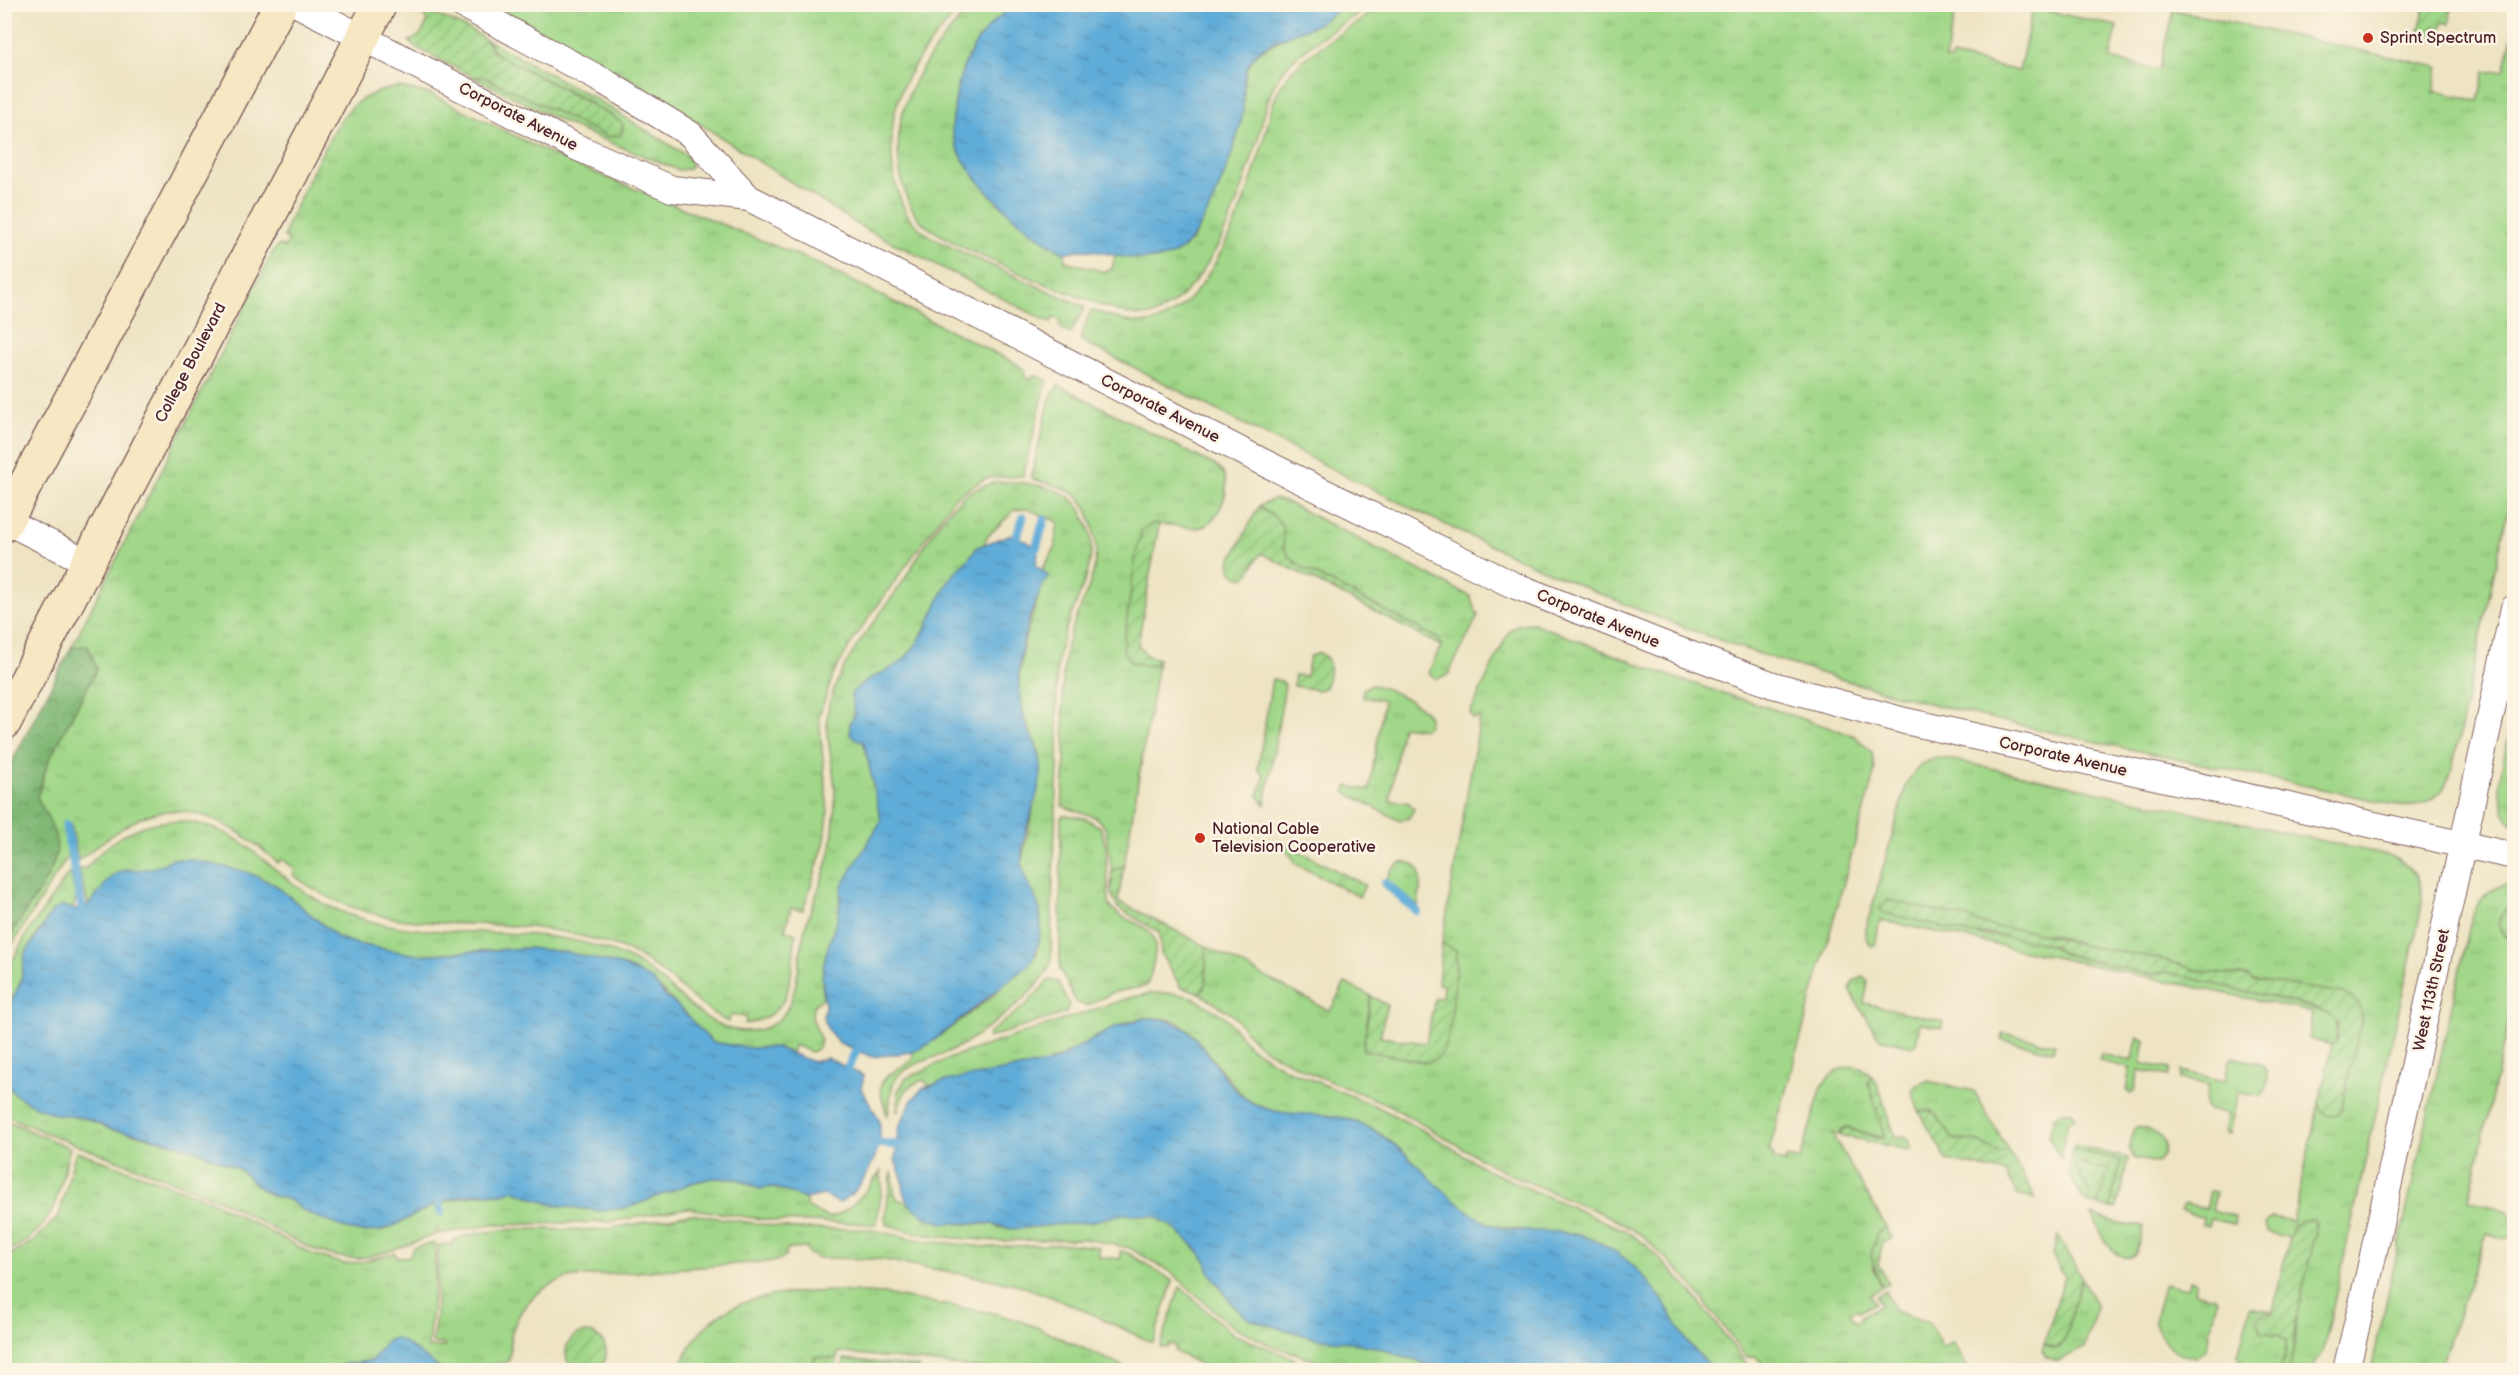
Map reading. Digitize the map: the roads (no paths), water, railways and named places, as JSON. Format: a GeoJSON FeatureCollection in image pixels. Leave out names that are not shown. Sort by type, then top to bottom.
{"type":"FeatureCollection","features":[{"type":"Feature","properties":{"kind":"main road"},"geometry":{"type":"LineString","coordinates":[[5,522],[281,4]]}},
{"type":"Feature","properties":{"kind":"main road","name":"College Boulevard"},"geometry":{"type":"LineString","coordinates":[[4,723],[380,4]]}},
{"type":"Feature","properties":{"kind":"street","name":"Corporate Avenue"},"geometry":{"type":"LineString","coordinates":[[297,4],[574,146],[672,189],[748,198],[1261,461],[1511,584],[1678,650],[1773,685],[1905,721],[2514,856]]}},
{"type":"Feature","properties":{"kind":"street","name":"Corporate Avenue"},"geometry":{"type":"LineString","coordinates":[[461,4],[605,82],[690,134],[748,198]]}},
{"type":"Feature","properties":{"kind":"street"},"geometry":{"type":"LineString","coordinates":[[5,522],[87,562]]}},
{"type":"Feature","properties":{"kind":"street","name":"West 113th Street"},"geometry":{"type":"LineString","coordinates":[[2346,1371],[2514,608]]}},
{"type":"Feature","properties":{"kind":"water"},"geometry":{"type":"Polygon","coordinates":[[[1015,5],[1345,5],[1312,27],[1268,45],[1254,56],[1246,70],[1239,131],[1208,212],[1187,244],[1176,253],[1161,258],[1147,259],[1076,250],[1065,253],[1049,244],[998,203],[959,152],[952,126],[956,95],[965,64],[971,51],[990,26],[1015,5]]]}},
{"type":"Feature","properties":{"kind":"water"},"geometry":{"type":"Polygon","coordinates":[[[1009,535],[1033,546],[1038,554],[1036,565],[1048,576],[1033,609],[1022,645],[1019,681],[1024,717],[1038,751],[1041,766],[1039,785],[1022,852],[1024,873],[1040,913],[1037,947],[1031,963],[929,1044],[913,1052],[872,1057],[839,1043],[828,1030],[823,1017],[825,1006],[822,976],[826,953],[838,917],[842,886],[881,821],[864,743],[850,735],[850,723],[855,714],[851,695],[860,685],[904,659],[912,650],[925,630],[951,578],[977,547],[1009,535]]]}},
{"type":"Feature","properties":{"kind":"water"},"geometry":{"type":"Polygon","coordinates":[[[172,859],[189,859],[247,872],[275,885],[339,938],[357,944],[417,955],[529,948],[567,952],[624,966],[653,980],[665,996],[679,1007],[712,1042],[751,1048],[775,1047],[813,1062],[827,1058],[864,1076],[861,1089],[879,1120],[880,1131],[879,1143],[870,1168],[856,1189],[839,1203],[824,1195],[805,1199],[778,1188],[760,1189],[738,1179],[713,1178],[694,1182],[630,1207],[602,1211],[553,1205],[513,1190],[503,1194],[477,1193],[439,1202],[396,1225],[379,1231],[362,1232],[347,1229],[305,1212],[290,1200],[271,1195],[258,1187],[239,1169],[196,1150],[135,1133],[112,1130],[85,1118],[55,1114],[36,1107],[16,1095],[5,1082],[5,1016],[21,981],[25,954],[53,910],[63,906],[73,909],[88,905],[114,875],[126,870],[153,868],[172,859]]]}},
{"type":"Feature","properties":{"kind":"water"},"geometry":{"type":"Polygon","coordinates":[[[1145,1018],[1166,1020],[1182,1027],[1195,1038],[1239,1094],[1254,1104],[1279,1112],[1344,1118],[1375,1132],[1392,1143],[1466,1210],[1494,1226],[1515,1230],[1569,1233],[1599,1242],[1612,1250],[1636,1268],[1647,1280],[1665,1304],[1688,1343],[1712,1370],[1443,1370],[1379,1348],[1315,1338],[1249,1319],[1233,1305],[1208,1270],[1207,1262],[1192,1244],[1170,1225],[1154,1216],[1123,1214],[1089,1222],[1012,1229],[992,1224],[943,1223],[927,1218],[911,1206],[905,1198],[902,1178],[895,1160],[898,1129],[912,1100],[922,1089],[940,1082],[1052,1062],[1117,1026],[1145,1018]]]}},
{"type":"Feature","properties":{"kind":"water"},"geometry":{"type":"Polygon","coordinates":[[[393,1338],[402,1341],[442,1370],[331,1370],[345,1364],[371,1361],[386,1342],[393,1338]]]}},
{"type":"Feature","properties":{"kind":"waterway"},"geometry":{"type":"LineString","coordinates":[[1017,536],[1023,517]]}},
{"type":"Feature","properties":{"kind":"waterway"},"geometry":{"type":"LineString","coordinates":[[1036,548],[1044,520]]}},
{"type":"Feature","properties":{"kind":"waterway"},"geometry":{"type":"LineString","coordinates":[[66,825],[82,908]]}},
{"type":"Feature","properties":{"kind":"waterway"},"geometry":{"type":"LineString","coordinates":[[1385,883],[1417,911]]}},
{"type":"Feature","properties":{"kind":"waterway"},"geometry":{"type":"LineString","coordinates":[[848,1068],[856,1051]]}},
{"type":"Feature","properties":{"kind":"waterway"},"geometry":{"type":"LineString","coordinates":[[877,1143],[897,1145]]}},
{"type":"Feature","properties":{"kind":"waterway"},"geometry":{"type":"LineString","coordinates":[[439,1202],[441,1212]]}},
{"type":"Feature","properties":{"kind":"place","name":"Sprint Spectrum"},"geometry":{"type":"Point","coordinates":[2368,38]}},
{"type":"Feature","properties":{"kind":"place","name":"National Cable Television Cooperative"},"geometry":{"type":"Point","coordinates":[1200,838]}}]}
